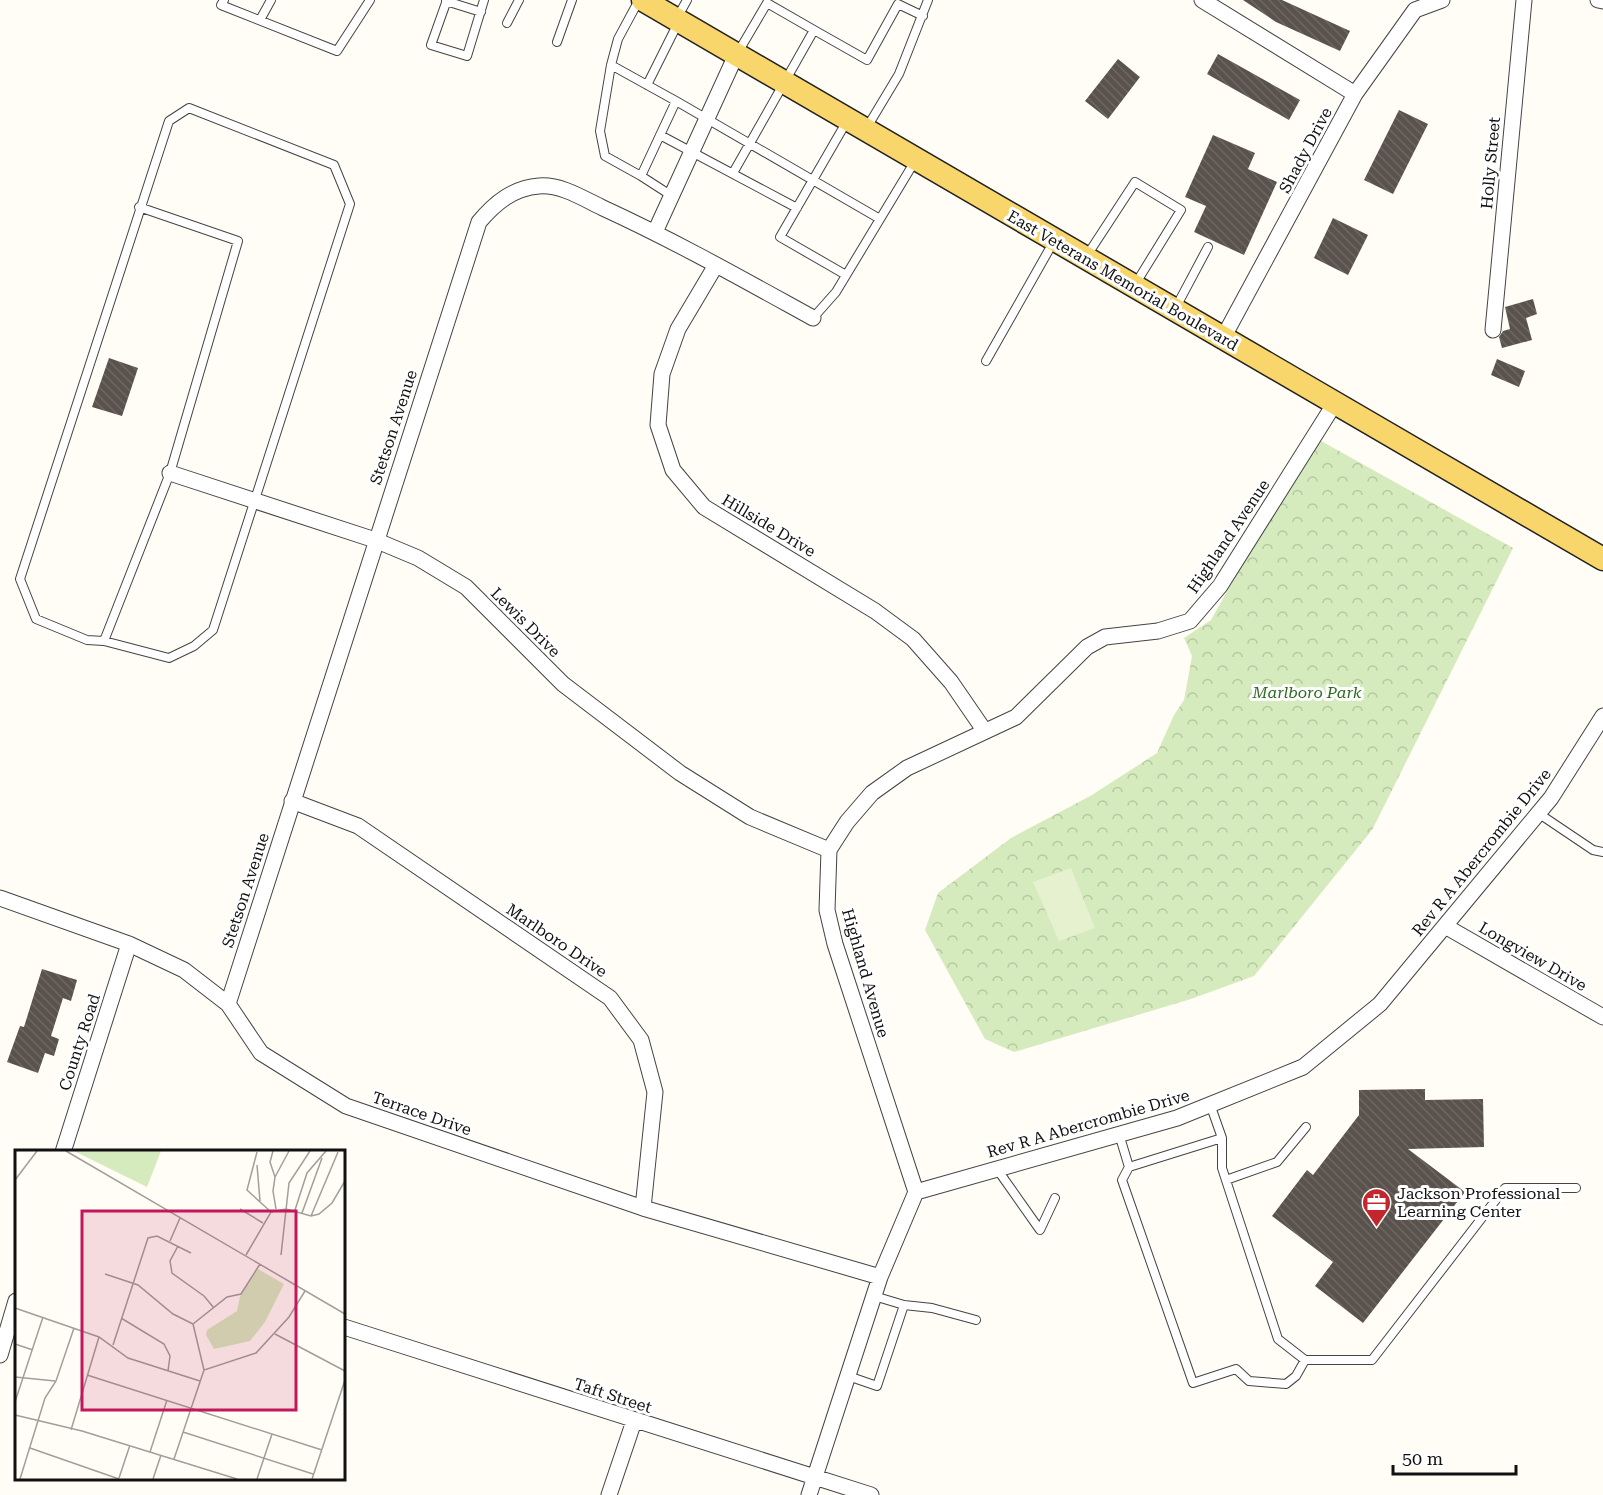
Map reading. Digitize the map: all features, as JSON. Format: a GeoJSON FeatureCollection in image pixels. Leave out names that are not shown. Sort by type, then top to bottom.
{"type":"FeatureCollection","features":[{"type":"Feature","properties":{"kind":"main road","name":"East Veterans Memorial Boulevard"},"geometry":{"type":"LineString","coordinates":[[643,0],[681,14],[736,55],[1603,559]]}},
{"type":"Feature","properties":{"kind":"street"},"geometry":{"type":"LineString","coordinates":[[1202,0],[1355,94]]}},
{"type":"Feature","properties":{"kind":"street","name":"Shady Drive"},"geometry":{"type":"LineString","coordinates":[[1223,338],[1355,94],[1413,5],[1442,0]]}},
{"type":"Feature","properties":{"kind":"street","name":"Holly Street"},"geometry":{"type":"LineString","coordinates":[[1493,330],[1524,0]]}},
{"type":"Feature","properties":{"kind":"street"},"geometry":{"type":"LineString","coordinates":[[1598,0],[1603,2]]}},
{"type":"Feature","properties":{"kind":"street"},"geometry":{"type":"LineString","coordinates":[[655,232],[736,55]]}},
{"type":"Feature","properties":{"kind":"street","name":"Stetson Avenue"},"geometry":{"type":"LineString","coordinates":[[228,1004],[375,540],[479,222],[495,203],[517,191],[540,185],[563,190],[655,232],[813,318]]}},
{"type":"Feature","properties":{"kind":"street","name":"Hillside Drive"},"geometry":{"type":"LineString","coordinates":[[716,265],[678,329],[662,374],[658,425],[673,470],[704,507],[875,611],[913,639],[951,682],[984,730]]}},
{"type":"Feature","properties":{"kind":"street","name":"Highland Avenue"},"geometry":{"type":"LineString","coordinates":[[916,1192],[835,944],[827,910],[830,850],[847,822],[872,793],[907,768],[1016,717],[1087,647],[1105,637],[1158,631],[1190,621],[1220,586],[1335,403]]}},
{"type":"Feature","properties":{"kind":"street","name":"Lewis Drive"},"geometry":{"type":"LineString","coordinates":[[170,473],[375,540],[418,558],[466,587],[563,684],[680,773],[750,817],[830,850]]}},
{"type":"Feature","properties":{"kind":"street","name":"Rev R A Abercrombie Drive"},"geometry":{"type":"LineString","coordinates":[[916,1192],[1177,1118],[1303,1067],[1380,1004],[1538,813],[1601,722]]}},
{"type":"Feature","properties":{"kind":"street","name":"Marlboro Drive"},"geometry":{"type":"LineString","coordinates":[[292,801],[358,826],[610,998],[641,1040],[655,1092],[643,1208]]}},
{"type":"Feature","properties":{"kind":"street","name":"Terrace Drive"},"geometry":{"type":"LineString","coordinates":[[0,898],[129,944],[184,970],[228,1004],[261,1053],[346,1106],[643,1208],[880,1277]]}},
{"type":"Feature","properties":{"kind":"street","name":"Longview Drive"},"geometry":{"type":"LineString","coordinates":[[1445,926],[1603,1017]]}},
{"type":"Feature","properties":{"kind":"street","name":"County Road"},"geometry":{"type":"LineString","coordinates":[[64,1150],[129,944]]}},
{"type":"Feature","properties":{"kind":"street"},"geometry":{"type":"LineString","coordinates":[[809,1495],[880,1277],[916,1192]]}},
{"type":"Feature","properties":{"kind":"street"},"geometry":{"type":"LineString","coordinates":[[0,1355],[15,1304]]}},
{"type":"Feature","properties":{"kind":"street","name":"Taft Street"},"geometry":{"type":"LineString","coordinates":[[345,1327],[871,1495]]}},
{"type":"Feature","properties":{"kind":"street"},"geometry":{"type":"LineString","coordinates":[[609,1495],[634,1421]]}},
{"type":"Feature","properties":{"kind":"lane"},"geometry":{"type":"LineString","coordinates":[[224,0],[221,5],[337,51],[370,0]]}},
{"type":"Feature","properties":{"kind":"lane"},"geometry":{"type":"LineString","coordinates":[[260,20],[271,0]]}},
{"type":"Feature","properties":{"kind":"lane"},"geometry":{"type":"LineString","coordinates":[[481,12],[447,1],[431,45],[467,56],[481,12],[484,0]]}},
{"type":"Feature","properties":{"kind":"lane"},"geometry":{"type":"LineString","coordinates":[[507,23],[519,0]]}},
{"type":"Feature","properties":{"kind":"lane"},"geometry":{"type":"LineString","coordinates":[[557,42],[572,0]]}},
{"type":"Feature","properties":{"kind":"lane"},"geometry":{"type":"LineString","coordinates":[[643,0],[618,39],[611,65],[600,131],[605,156],[672,196]]}},
{"type":"Feature","properties":{"kind":"lane"},"geometry":{"type":"LineString","coordinates":[[846,275],[780,237],[813,179],[898,74],[928,0]]}},
{"type":"Feature","properties":{"kind":"lane"},"geometry":{"type":"LineString","coordinates":[[736,55],[764,1],[867,60],[899,2],[923,16]]}},
{"type":"Feature","properties":{"kind":"lane"},"geometry":{"type":"LineString","coordinates":[[648,85],[681,14]]}},
{"type":"Feature","properties":{"kind":"lane"},"geometry":{"type":"LineString","coordinates":[[733,173],[814,30]]}},
{"type":"Feature","properties":{"kind":"lane"},"geometry":{"type":"LineString","coordinates":[[611,65],[880,219]]}},
{"type":"Feature","properties":{"kind":"lane"},"geometry":{"type":"LineString","coordinates":[[641,176],[676,101]]}},
{"type":"Feature","properties":{"kind":"lane"},"geometry":{"type":"LineString","coordinates":[[189,108],[334,165],[350,204],[213,630],[194,646],[169,658],[104,641],[87,640],[36,619],[20,579],[139,207],[169,120],[189,108]]}},
{"type":"Feature","properties":{"kind":"lane"},"geometry":{"type":"LineString","coordinates":[[660,135],[797,208]]}},
{"type":"Feature","properties":{"kind":"lane"},"geometry":{"type":"LineString","coordinates":[[813,318],[846,275],[916,159]]}},
{"type":"Feature","properties":{"kind":"lane"},"geometry":{"type":"LineString","coordinates":[[1085,258],[1135,182],[1181,210],[1134,286]]}},
{"type":"Feature","properties":{"kind":"lane"},"geometry":{"type":"LineString","coordinates":[[104,641],[170,473],[238,241],[139,207]]}},
{"type":"Feature","properties":{"kind":"lane"},"geometry":{"type":"LineString","coordinates":[[986,361],[1054,240]]}},
{"type":"Feature","properties":{"kind":"lane"},"geometry":{"type":"LineString","coordinates":[[1174,310],[1208,247]]}},
{"type":"Feature","properties":{"kind":"lane"},"geometry":{"type":"LineString","coordinates":[[1538,813],[1593,850],[1603,852]]}},
{"type":"Feature","properties":{"kind":"lane"},"geometry":{"type":"LineString","coordinates":[[1210,1104],[1222,1138],[1222,1168],[1278,1340],[1305,1360],[1372,1360],[1505,1188],[1576,1188]]}},
{"type":"Feature","properties":{"kind":"lane"},"geometry":{"type":"LineString","coordinates":[[1226,1180],[1277,1162],[1306,1127]]}},
{"type":"Feature","properties":{"kind":"lane"},"geometry":{"type":"LineString","coordinates":[[1119,1134],[1129,1167]]}},
{"type":"Feature","properties":{"kind":"lane"},"geometry":{"type":"LineString","coordinates":[[1222,1138],[1129,1167],[1122,1180],[1193,1383],[1236,1369],[1249,1381],[1286,1384],[1296,1376],[1305,1360]]}},
{"type":"Feature","properties":{"kind":"lane"},"geometry":{"type":"LineString","coordinates":[[997,1169],[1040,1230],[1055,1198]]}},
{"type":"Feature","properties":{"kind":"lane"},"geometry":{"type":"LineString","coordinates":[[874,1296],[904,1305],[932,1308],[976,1320]]}},
{"type":"Feature","properties":{"kind":"lane"},"geometry":{"type":"LineString","coordinates":[[848,1377],[877,1386],[904,1305]]}},
{"type":"Feature","properties":{"kind":"green space","name":"Marlboro Park"},"geometry":{"type":"Polygon","coordinates":[[[1314,437],[1513,548],[1372,830],[1254,976],[1191,999],[1014,1052],[985,1039],[925,930],[938,893],[1011,838],[1092,795],[1157,753],[1174,715],[1184,700],[1192,656],[1184,638],[1211,620],[1314,437]]]}},
{"type":"Feature","properties":{"kind":"green space"},"geometry":{"type":"Polygon","coordinates":[[[1071,868],[1095,928],[1059,941],[1033,882],[1071,868]]]}},
{"type":"Feature","properties":{"kind":"building"},"geometry":{"type":"Polygon","coordinates":[[[1243,0],[1282,0],[1350,31],[1340,51],[1276,22],[1243,0]]]}},
{"type":"Feature","properties":{"kind":"building"},"geometry":{"type":"Polygon","coordinates":[[[1218,54],[1300,100],[1289,120],[1207,74],[1218,54]]]}},
{"type":"Feature","properties":{"kind":"building"},"geometry":{"type":"Polygon","coordinates":[[[1118,59],[1140,77],[1108,119],[1085,101],[1118,59]]]}},
{"type":"Feature","properties":{"kind":"building"},"geometry":{"type":"Polygon","coordinates":[[[1399,110],[1428,124],[1393,194],[1364,180],[1399,110]]]}},
{"type":"Feature","properties":{"kind":"building"},"geometry":{"type":"Polygon","coordinates":[[[1213,135],[1255,153],[1248,169],[1277,182],[1244,255],[1194,232],[1206,206],[1185,197],[1213,135]]]}},
{"type":"Feature","properties":{"kind":"building"},"geometry":{"type":"Polygon","coordinates":[[[1333,218],[1368,235],[1348,275],[1314,258],[1333,218]]]}},
{"type":"Feature","properties":{"kind":"building"},"geometry":{"type":"Polygon","coordinates":[[[1533,299],[1537,314],[1526,318],[1532,340],[1502,348],[1499,337],[1503,331],[1510,329],[1505,307],[1533,299]]]}},
{"type":"Feature","properties":{"kind":"building"},"geometry":{"type":"Polygon","coordinates":[[[109,358],[138,368],[122,416],[92,407],[109,358]]]}},
{"type":"Feature","properties":{"kind":"building"},"geometry":{"type":"Polygon","coordinates":[[[1497,359],[1525,371],[1519,387],[1491,375],[1497,359]]]}},
{"type":"Feature","properties":{"kind":"building"},"geometry":{"type":"Polygon","coordinates":[[[42,969],[77,980],[71,1001],[63,998],[51,1036],[59,1039],[54,1056],[45,1053],[38,1073],[7,1062],[20,1026],[24,1027],[42,969]]]}},
{"type":"Feature","properties":{"kind":"building"},"geometry":{"type":"Polygon","coordinates":[[[1425,1089],[1425,1100],[1483,1099],[1484,1147],[1408,1149],[1465,1192],[1363,1323],[1315,1286],[1333,1262],[1272,1216],[1307,1170],[1313,1175],[1359,1115],[1359,1090],[1425,1089]]]}},
{"type":"Feature","properties":{"kind":"place","name":"Jackson Professional Learning Center"},"geometry":{"type":"Point","coordinates":[1376,1228]}}]}
